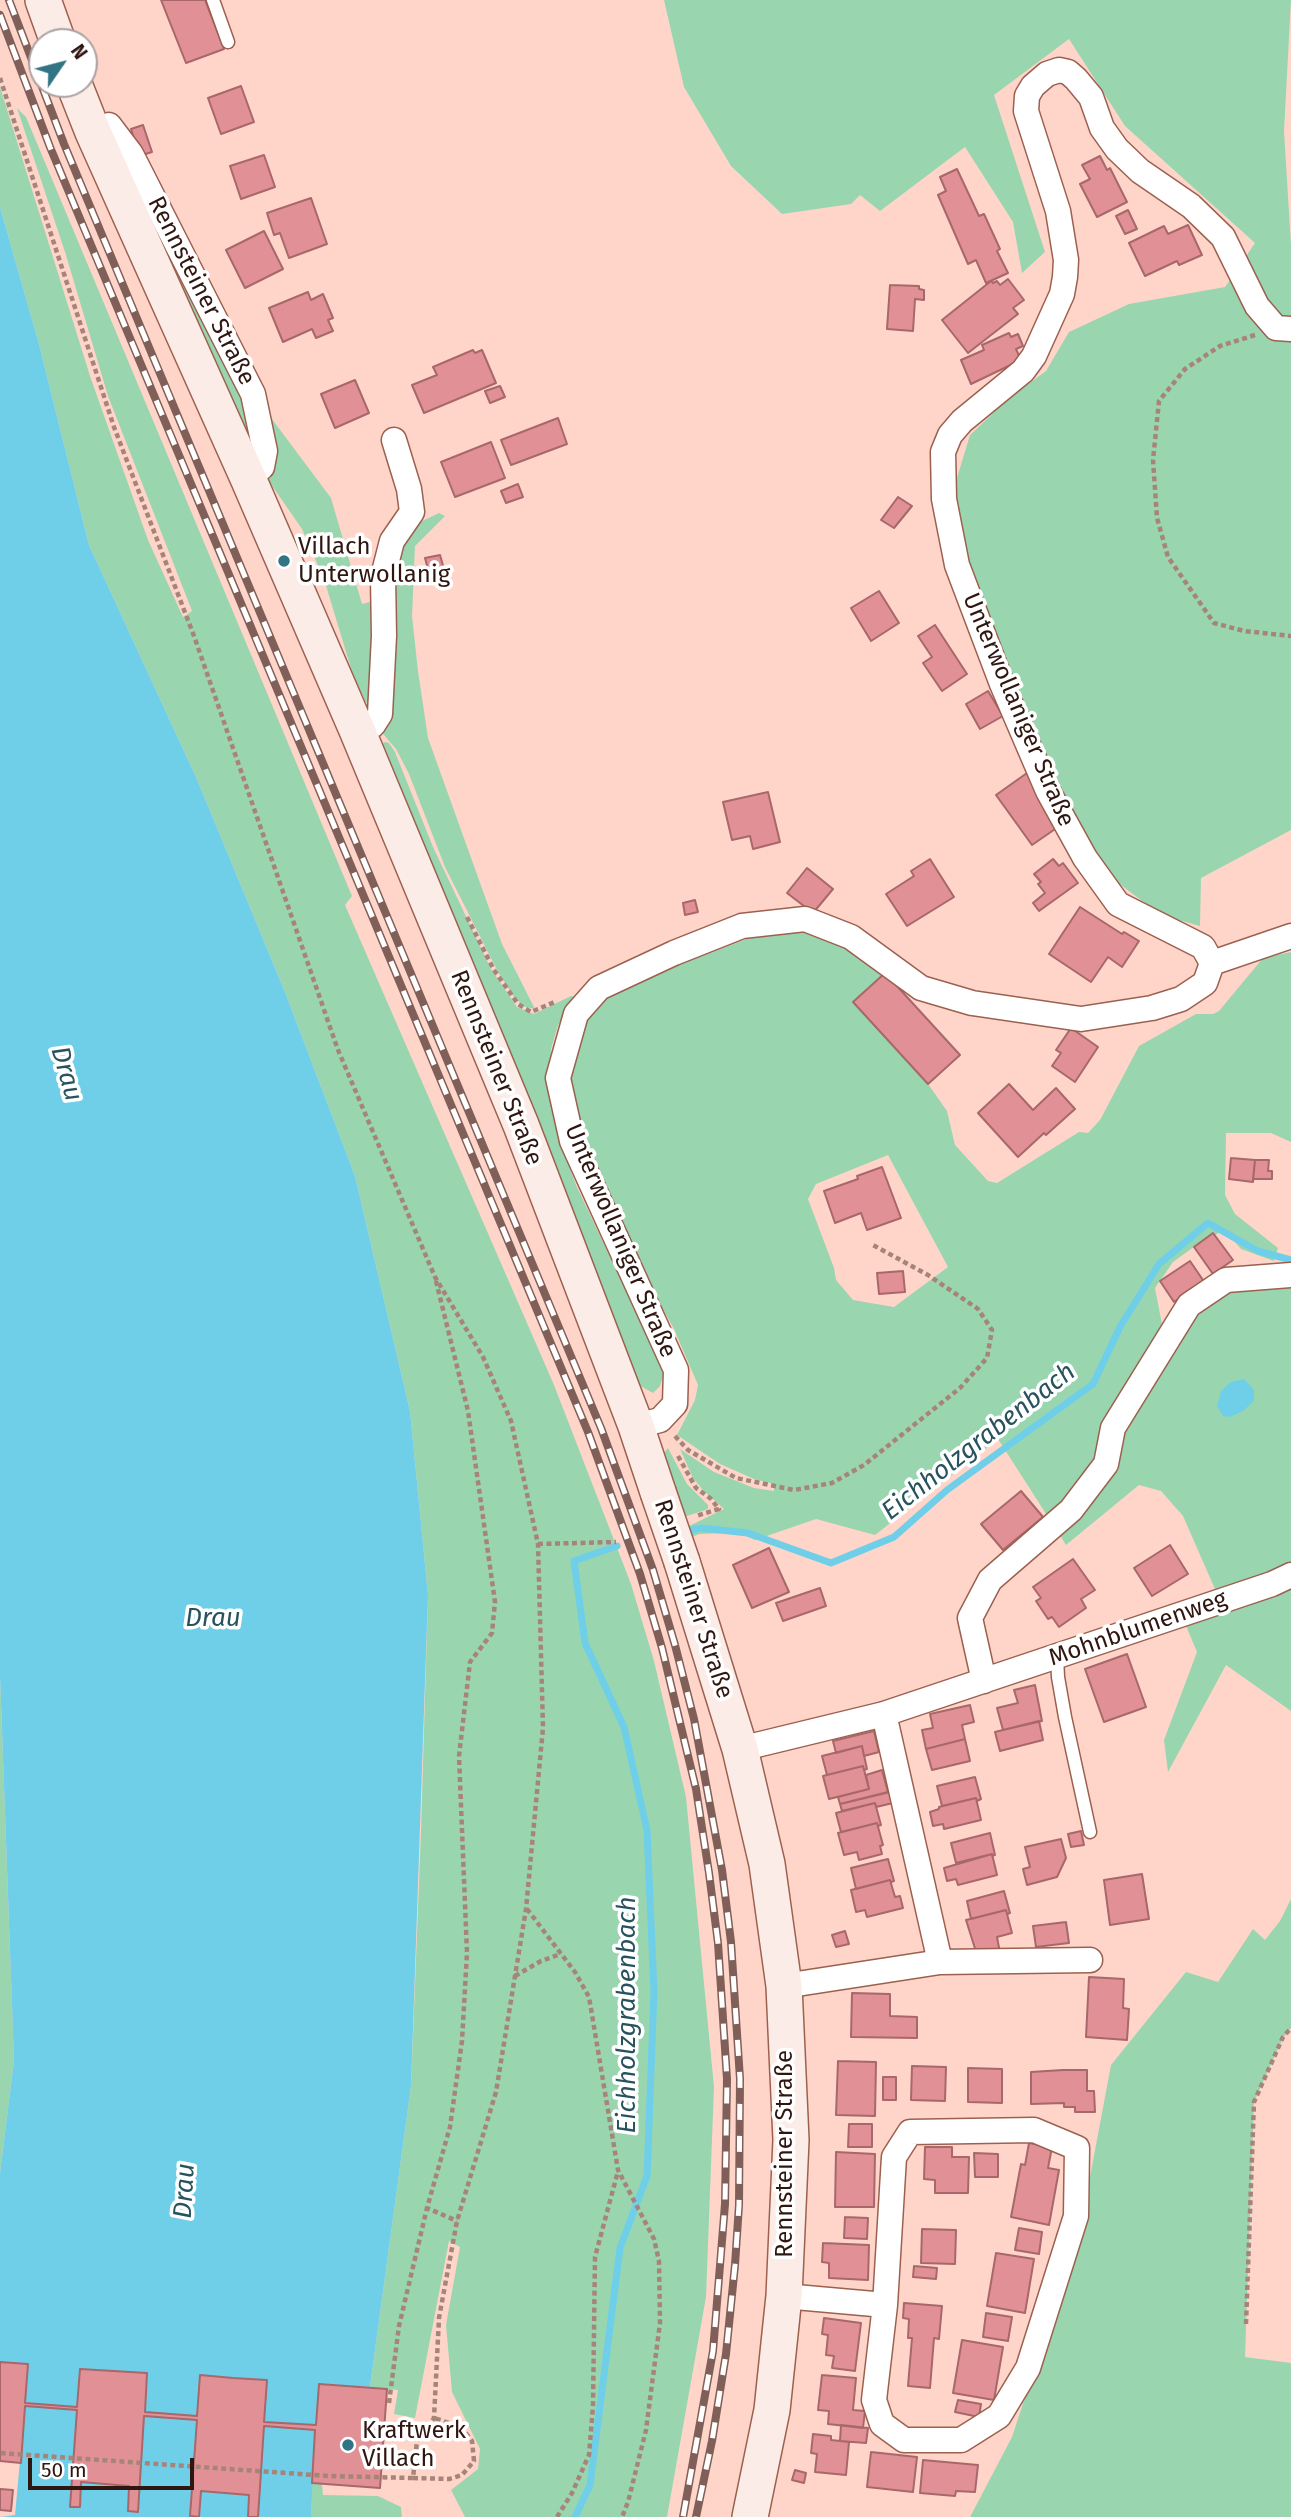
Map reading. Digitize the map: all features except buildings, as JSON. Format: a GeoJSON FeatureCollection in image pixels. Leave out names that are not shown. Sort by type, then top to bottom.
{"type":"FeatureCollection","features":[{"type":"Feature","properties":{"kind":"main road"},"geometry":{"type":"LineString","coordinates":[[43,0],[53,28]]}},
{"type":"Feature","properties":{"kind":"main road","name":"Rennsteiner Straße"},"geometry":{"type":"LineString","coordinates":[[80,98],[357,730],[648,1423],[658,1492],[740,1749],[767,1864],[783,1986],[791,2140],[784,2296],[772,2410],[750,2517]]}},
{"type":"Feature","properties":{"kind":"street","name":"Unterwollaniger Straße"},"geometry":{"type":"LineString","coordinates":[[648,1423],[675,1404],[676,1370],[572,1141],[558,1078],[576,1014],[598,988],[742,926],[805,919],[851,937],[921,988],[972,1003],[1081,1019],[1152,1008],[1181,999],[1205,982],[1212,963],[1203,947],[1118,904],[1085,858],[1048,791],[1002,684],[954,552],[944,499],[943,452],[950,435],[962,421],[1023,372],[1042,341],[1064,285],[1066,260],[1058,211],[1027,111],[1027,96],[1039,79],[1059,70],[1068,72],[1076,79],[1091,97],[1102,128],[1117,149],[1140,171],[1191,206],[1223,237],[1257,306],[1284,329]]}},
{"type":"Feature","properties":{"kind":"street"},"geometry":{"type":"LineString","coordinates":[[357,730],[373,725],[380,714],[384,636],[383,576],[392,541],[412,512],[409,489],[394,440]]}},
{"type":"Feature","properties":{"kind":"street"},"geometry":{"type":"LineString","coordinates":[[1212,963],[1291,936]]}},
{"type":"Feature","properties":{"kind":"street"},"geometry":{"type":"LineString","coordinates":[[984,1681],[970,1618],[990,1580],[1071,1510],[1106,1464],[1113,1428],[1189,1305],[1226,1280],[1291,1275]]}},
{"type":"Feature","properties":{"kind":"street","name":"Mohnblumenweg"},"geometry":{"type":"LineString","coordinates":[[740,1749],[884,1714],[1272,1584],[1291,1575]]}},
{"type":"Feature","properties":{"kind":"street"},"geometry":{"type":"LineString","coordinates":[[884,1714],[940,1962]]}},
{"type":"Feature","properties":{"kind":"street"},"geometry":{"type":"LineString","coordinates":[[783,1986],[940,1962],[1090,1960]]}},
{"type":"Feature","properties":{"kind":"street"},"geometry":{"type":"LineString","coordinates":[[1034,2130],[1077,2148],[1076,2216],[1028,2368],[999,2416],[961,2440],[904,2440],[882,2424],[874,2400],[885,2305],[894,2157],[910,2132],[1034,2130]]}},
{"type":"Feature","properties":{"kind":"street"},"geometry":{"type":"LineString","coordinates":[[784,2296],[885,2305]]}},
{"type":"Feature","properties":{"kind":"lane"},"geometry":{"type":"LineString","coordinates":[[213,0],[229,42]]}},
{"type":"Feature","properties":{"kind":"lane"},"geometry":{"type":"LineString","coordinates":[[1058,1657],[1058,1677],[1065,1717],[1090,1832]]}},
{"type":"Feature","properties":{"kind":"path"},"geometry":{"type":"LineString","coordinates":[[0,78],[114,427],[194,636],[338,1050],[435,1277],[482,1357],[511,1421],[538,1544],[543,1728],[526,1909],[496,2092],[457,2221],[439,2318],[434,2418],[417,2441],[413,2478]]}},
{"type":"Feature","properties":{"kind":"path"},"geometry":{"type":"LineString","coordinates":[[1284,329],[1220,346],[1185,369],[1159,401],[1153,460],[1157,518],[1168,556],[1214,623],[1244,631],[1291,636]]}},
{"type":"Feature","properties":{"kind":"path"},"geometry":{"type":"LineString","coordinates":[[465,912],[494,970],[518,1004],[531,1012],[572,993],[591,996]]}},
{"type":"Feature","properties":{"kind":"path"},"geometry":{"type":"LineString","coordinates":[[648,1423],[736,1478],[794,1490],[832,1483],[864,1465],[960,1388],[987,1358],[992,1330],[978,1309],[928,1275],[873,1245]]}},
{"type":"Feature","properties":{"kind":"path"},"geometry":{"type":"LineString","coordinates":[[389,2403],[399,2326],[427,2208],[450,2127],[462,2042],[467,1953],[459,1756],[470,1662],[492,1633],[495,1602],[468,1411],[435,1277]]}},
{"type":"Feature","properties":{"kind":"path"},"geometry":{"type":"LineString","coordinates":[[678,1455],[696,1488],[719,1509],[693,1517]]}},
{"type":"Feature","properties":{"kind":"path"},"geometry":{"type":"LineString","coordinates":[[538,1544],[616,1542]]}},
{"type":"Feature","properties":{"kind":"path"},"geometry":{"type":"LineString","coordinates":[[526,1909],[561,1954],[589,1997],[618,2170],[654,2239],[659,2261],[660,2323],[646,2430],[622,2517]]}},
{"type":"Feature","properties":{"kind":"path"},"geometry":{"type":"LineString","coordinates":[[515,1976],[541,1961],[561,1954]]}},
{"type":"Feature","properties":{"kind":"path"},"geometry":{"type":"LineString","coordinates":[[1246,2324],[1254,2102],[1283,2038],[1291,2028]]}},
{"type":"Feature","properties":{"kind":"path"},"geometry":{"type":"LineString","coordinates":[[557,2517],[572,2493],[589,2455],[593,2406],[595,2257],[618,2170]]}},
{"type":"Feature","properties":{"kind":"path"},"geometry":{"type":"LineString","coordinates":[[427,2208],[457,2221]]}},
{"type":"Feature","properties":{"kind":"path"},"geometry":{"type":"LineString","coordinates":[[0,2453],[329,2476],[449,2479],[462,2475],[474,2461],[472,2441],[461,2427],[434,2418]]}},
{"type":"Feature","properties":{"kind":"green space"},"geometry":{"type":"Polygon","coordinates":[[[664,0],[1291,0],[1284,131],[1291,245],[1291,830],[1201,878],[1200,926],[1161,915],[1109,876],[1065,805],[967,570],[953,491],[970,435],[1008,399],[1046,371],[1069,332],[1129,304],[1225,287],[1255,243],[1125,126],[1069,39],[994,95],[1045,252],[1022,273],[1013,222],[965,147],[880,211],[860,195],[851,204],[782,214],[731,166],[684,87],[664,0]]]}},
{"type":"Feature","properties":{"kind":"green space"},"geometry":{"type":"Polygon","coordinates":[[[0,87],[90,376],[148,540],[183,617],[192,611],[108,396],[65,252],[17,108],[26,117],[352,896],[345,905],[554,1385],[631,1584],[654,1661],[686,1797],[714,2087],[706,2297],[667,2517],[465,2517],[451,2490],[478,2469],[480,2449],[452,2392],[446,2325],[460,2247],[449,2241],[415,2418],[394,2414],[398,2390],[370,2387],[411,2086],[428,1595],[410,1411],[355,1176],[285,992],[196,777],[89,545],[39,344],[0,207],[0,87]]]}},
{"type":"Feature","properties":{"kind":"green space"},"geometry":{"type":"Polygon","coordinates":[[[135,185],[238,374],[258,455],[235,405],[135,185]]]}},
{"type":"Feature","properties":{"kind":"green space"},"geometry":{"type":"Polygon","coordinates":[[[260,403],[331,498],[362,604],[374,601],[373,701],[367,703],[353,675],[324,579],[302,529],[266,477],[260,403]]]}},
{"type":"Feature","properties":{"kind":"green space"},"geometry":{"type":"Polygon","coordinates":[[[439,513],[445,516],[415,546],[412,616],[428,738],[502,944],[535,1009],[525,1007],[514,997],[498,972],[445,867],[409,774],[396,749],[378,728],[392,552],[416,524],[439,513]]]}},
{"type":"Feature","properties":{"kind":"green space"},"geometry":{"type":"Polygon","coordinates":[[[383,743],[389,743],[395,752],[433,847],[491,969],[517,1007],[534,1014],[571,996],[576,997],[558,1025],[551,1049],[549,1093],[564,1153],[576,1185],[660,1352],[664,1373],[660,1386],[653,1393],[637,1384],[383,743]]]}},
{"type":"Feature","properties":{"kind":"green space"},"geometry":{"type":"Polygon","coordinates":[[[804,930],[837,939],[885,973],[854,1002],[928,1084],[947,1111],[955,1145],[988,1181],[997,1183],[1079,1132],[1088,1133],[1100,1120],[1139,1046],[1196,1014],[1213,1014],[1219,1011],[1263,958],[1291,952],[1291,1142],[1271,1133],[1226,1133],[1225,1195],[1235,1214],[1278,1248],[1274,1261],[1241,1249],[1224,1230],[1215,1235],[1213,1233],[1173,1262],[1155,1288],[1164,1335],[1087,1480],[1048,1517],[998,1439],[875,1535],[816,1519],[755,1540],[726,1533],[699,1534],[692,1537],[687,1527],[724,1509],[693,1478],[680,1449],[714,1472],[754,1488],[774,1491],[774,1484],[754,1479],[720,1464],[677,1435],[695,1400],[698,1385],[673,1327],[610,1217],[570,1098],[568,1056],[579,1024],[602,998],[627,985],[757,935],[804,930]],[[888,1155],[816,1184],[808,1199],[836,1280],[853,1300],[894,1307],[948,1267],[888,1155]]]}},
{"type":"Feature","properties":{"kind":"green space"},"geometry":{"type":"Polygon","coordinates":[[[1291,1281],[1291,1570],[1218,1596],[1183,1516],[1161,1491],[1139,1485],[1066,1545],[1054,1526],[1110,1446],[1188,1325],[1221,1293],[1291,1281]]]}},
{"type":"Feature","properties":{"kind":"green space"},"geometry":{"type":"Polygon","coordinates":[[[668,1448],[687,1484],[708,1505],[708,1509],[684,1517],[662,1464],[668,1448]]]}},
{"type":"Feature","properties":{"kind":"green space"},"geometry":{"type":"Polygon","coordinates":[[[1291,1582],[1291,1711],[1226,1665],[1168,1772],[1164,1740],[1197,1652],[1184,1621],[1291,1582]]]}},
{"type":"Feature","properties":{"kind":"green space"},"geometry":{"type":"Polygon","coordinates":[[[0,1676],[14,2060],[0,2173],[0,1676]]]}},
{"type":"Feature","properties":{"kind":"green space"},"geometry":{"type":"Polygon","coordinates":[[[1291,1899],[1291,2028],[1283,2038],[1254,2102],[1245,2357],[1291,2363],[1291,2517],[970,2517],[1012,2437],[1080,2230],[1111,2065],[1186,1972],[1218,1982],[1253,1929],[1265,1940],[1280,1921],[1291,1899]]]}},
{"type":"Feature","properties":{"kind":"green space"},"geometry":{"type":"Polygon","coordinates":[[[312,2483],[322,2484],[323,2495],[378,2496],[401,2507],[402,2517],[311,2517],[312,2483]]]}},
{"type":"Feature","properties":{"kind":"water","name":"Drau"},"geometry":{"type":"Polygon","coordinates":[[[0,207],[39,344],[89,545],[196,777],[285,992],[355,1176],[410,1411],[428,1595],[411,2086],[370,2387],[319,2384],[316,2425],[264,2422],[267,2380],[200,2376],[197,2416],[145,2412],[147,2373],[80,2369],[77,2407],[25,2403],[28,2364],[0,2362],[0,2173],[14,2060],[0,1676],[0,207]]]}},
{"type":"Feature","properties":{"kind":"water"},"geometry":{"type":"Polygon","coordinates":[[[1244,1379],[1254,1390],[1254,1401],[1243,1411],[1230,1417],[1223,1416],[1217,1406],[1221,1391],[1231,1382],[1244,1379]]]}},
{"type":"Feature","properties":{"kind":"water"},"geometry":{"type":"Polygon","coordinates":[[[25,2406],[77,2410],[71,2507],[80,2507],[81,2482],[129,2486],[128,2511],[138,2512],[144,2416],[197,2420],[190,2516],[197,2517],[0,2517],[15,2515],[25,2406]]]}},
{"type":"Feature","properties":{"kind":"water"},"geometry":{"type":"Polygon","coordinates":[[[264,2426],[315,2430],[311,2517],[258,2517],[264,2426]]]}},
{"type":"Feature","properties":{"kind":"water"},"geometry":{"type":"Polygon","coordinates":[[[201,2491],[249,2495],[248,2517],[199,2517],[201,2491]]]}},
{"type":"Feature","properties":{"kind":"waterway","name":"Eichholzgrabenbach"},"geometry":{"type":"LineString","coordinates":[[683,1532],[701,1528],[748,1533],[831,1563],[894,1537],[947,1490],[1093,1384],[1120,1327],[1159,1264],[1208,1223],[1258,1251],[1291,1260]]}},
{"type":"Feature","properties":{"kind":"waterway","name":"Eichholzgrabenbach"},"geometry":{"type":"LineString","coordinates":[[575,2517],[590,2485],[620,2248],[647,2176],[654,1992],[647,1830],[624,1727],[585,1643],[574,1561],[617,1546]]}},
{"type":"Feature","properties":{"kind":"railway"},"geometry":{"type":"LineString","coordinates":[[9,0],[64,144],[601,1428],[653,1570],[675,1645],[694,1719],[722,1870],[731,1942],[740,2079],[739,2205],[735,2265],[726,2354],[696,2517]]}},
{"type":"Feature","properties":{"kind":"railway"},"geometry":{"type":"LineString","coordinates":[[0,15],[50,147],[588,1432],[640,1574],[662,1648],[696,1789],[709,1873],[718,1943],[727,2079],[725,2204],[713,2351],[683,2517]]}},
{"type":"Feature","properties":{"kind":"place","name":"Villach Unterwollanig"},"geometry":{"type":"Point","coordinates":[284,561]}},
{"type":"Feature","properties":{"kind":"place","name":"Kraftwerk Villach"},"geometry":{"type":"Point","coordinates":[348,2445]}}]}
